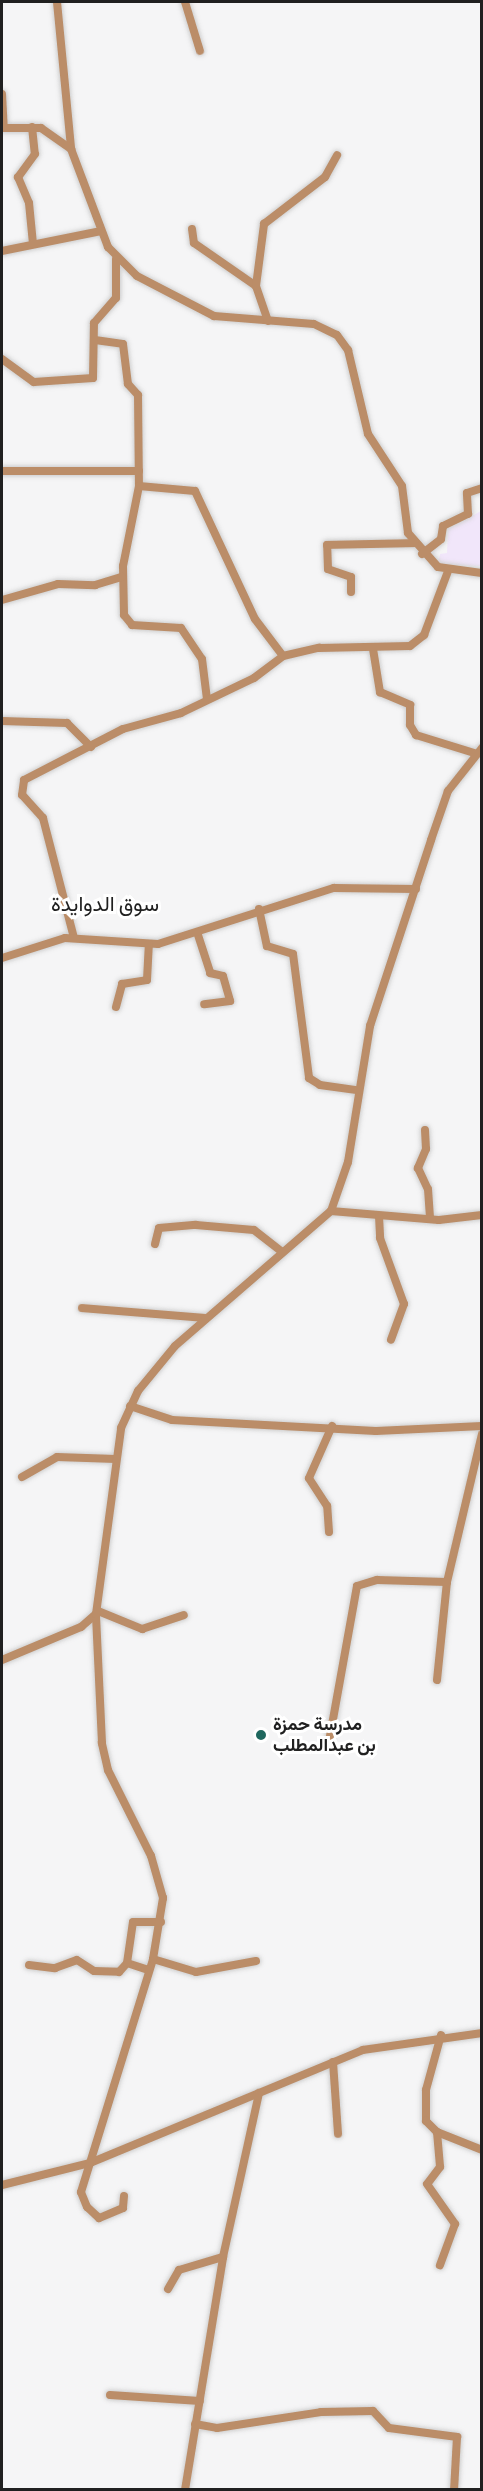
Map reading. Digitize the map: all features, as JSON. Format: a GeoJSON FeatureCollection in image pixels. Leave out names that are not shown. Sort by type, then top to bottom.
{"type":"FeatureCollection","features":[{"type":"Feature","properties":{"kind":"street"},"geometry":{"type":"LineString","coordinates":[[2,359],[30,381],[89,380],[95,375],[94,322],[116,298],[116,259],[101,231],[71,149],[57,2]]}},
{"type":"Feature","properties":{"kind":"street"},"geometry":{"type":"LineString","coordinates":[[185,2],[200,51]]}},
{"type":"Feature","properties":{"kind":"street"},"geometry":{"type":"LineString","coordinates":[[2,94],[3,128],[32,127],[51,132],[71,149]]}},
{"type":"Feature","properties":{"kind":"street"},"geometry":{"type":"LineString","coordinates":[[32,127],[35,154],[18,177],[29,203],[33,244]]}},
{"type":"Feature","properties":{"kind":"street"},"geometry":{"type":"LineString","coordinates":[[268,321],[256,286],[264,224],[325,177],[337,155]]}},
{"type":"Feature","properties":{"kind":"street"},"geometry":{"type":"LineString","coordinates":[[192,229],[194,243],[256,286]]}},
{"type":"Feature","properties":{"kind":"street"},"geometry":{"type":"LineString","coordinates":[[2,251],[101,231]]}},
{"type":"Feature","properties":{"kind":"street"},"geometry":{"type":"LineString","coordinates":[[116,259],[206,314],[314,324],[344,342],[368,434],[398,476],[405,526],[415,543],[422,554],[448,571],[482,573]]}},
{"type":"Feature","properties":{"kind":"street"},"geometry":{"type":"LineString","coordinates":[[95,340],[124,346],[128,384],[138,395],[139,486],[122,577],[127,623],[182,628],[200,654],[207,699]]}},
{"type":"Feature","properties":{"kind":"street"},"geometry":{"type":"LineString","coordinates":[[2,471],[140,471]]}},
{"type":"Feature","properties":{"kind":"street"},"geometry":{"type":"LineString","coordinates":[[139,486],[195,491],[255,619],[283,656]]}},
{"type":"Feature","properties":{"kind":"street"},"geometry":{"type":"LineString","coordinates":[[422,554],[441,539],[443,526],[468,514],[467,493],[482,488]]}},
{"type":"Feature","properties":{"kind":"street"},"geometry":{"type":"LineString","coordinates":[[351,592],[351,577],[328,569],[327,546],[415,543]]}},
{"type":"Feature","properties":{"kind":"street"},"geometry":{"type":"LineString","coordinates":[[74,938],[43,818],[26,800],[21,785],[123,729],[181,713],[283,656],[319,648],[399,650],[419,641],[448,571]]}},
{"type":"Feature","properties":{"kind":"street"},"geometry":{"type":"LineString","coordinates":[[2,600],[58,584],[95,585],[122,577]]}},
{"type":"Feature","properties":{"kind":"street"},"geometry":{"type":"LineString","coordinates":[[372,649],[380,692],[410,705],[410,725],[416,735],[456,752],[478,750]]}},
{"type":"Feature","properties":{"kind":"street"},"geometry":{"type":"LineString","coordinates":[[2,721],[67,723],[91,747]]}},
{"type":"Feature","properties":{"kind":"street"},"geometry":{"type":"LineString","coordinates":[[124,2196],[123,2208],[108,2218],[92,2214],[81,2192],[153,1959],[161,1922],[159,1874],[104,1756],[97,1613],[116,1459],[130,1406],[154,1370],[205,1318],[330,1211],[348,1162],[357,1090],[370,1026],[448,791],[478,750]]}},
{"type":"Feature","properties":{"kind":"street"},"geometry":{"type":"LineString","coordinates":[[2,958],[74,938],[149,944],[198,935],[259,909],[334,888],[416,889]]}},
{"type":"Feature","properties":{"kind":"street"},"geometry":{"type":"LineString","coordinates":[[259,909],[267,946],[293,954],[309,1078],[320,1085],[357,1090]]}},
{"type":"Feature","properties":{"kind":"street"},"geometry":{"type":"LineString","coordinates":[[198,935],[210,973],[223,976],[230,1001],[204,1004]]}},
{"type":"Feature","properties":{"kind":"street"},"geometry":{"type":"LineString","coordinates":[[116,1007],[122,984],[147,980],[149,944]]}},
{"type":"Feature","properties":{"kind":"street"},"geometry":{"type":"LineString","coordinates":[[425,1130],[426,1149],[418,1168],[428,1189],[430,1219]]}},
{"type":"Feature","properties":{"kind":"street"},"geometry":{"type":"LineString","coordinates":[[330,1211],[430,1219],[482,1215]]}},
{"type":"Feature","properties":{"kind":"street"},"geometry":{"type":"LineString","coordinates":[[380,1216],[380,1238],[404,1304],[391,1340]]}},
{"type":"Feature","properties":{"kind":"street"},"geometry":{"type":"LineString","coordinates":[[155,1244],[159,1228],[196,1225],[254,1230],[282,1252]]}},
{"type":"Feature","properties":{"kind":"street"},"geometry":{"type":"LineString","coordinates":[[82,1308],[205,1318]]}},
{"type":"Feature","properties":{"kind":"street"},"geometry":{"type":"LineString","coordinates":[[130,1406],[172,1420],[332,1426],[376,1431],[482,1426]]}},
{"type":"Feature","properties":{"kind":"street"},"geometry":{"type":"LineString","coordinates":[[329,1532],[327,1506],[309,1478],[332,1426]]}},
{"type":"Feature","properties":{"kind":"street"},"geometry":{"type":"LineString","coordinates":[[437,1680],[447,1582],[482,1434]]}},
{"type":"Feature","properties":{"kind":"street"},"geometry":{"type":"LineString","coordinates":[[22,1477],[57,1457],[116,1459]]}},
{"type":"Feature","properties":{"kind":"street"},"geometry":{"type":"LineString","coordinates":[[330,1736],[357,1586],[377,1580],[447,1582]]}},
{"type":"Feature","properties":{"kind":"street"},"geometry":{"type":"LineString","coordinates":[[97,1613],[142,1629],[184,1615]]}},
{"type":"Feature","properties":{"kind":"street"},"geometry":{"type":"LineString","coordinates":[[2,1660],[73,1631],[97,1613]]}},
{"type":"Feature","properties":{"kind":"street"},"geometry":{"type":"LineString","coordinates":[[29,1965],[55,1968],[77,1960],[94,1971],[113,1973],[127,1963],[133,1922],[161,1922]]}},
{"type":"Feature","properties":{"kind":"street"},"geometry":{"type":"LineString","coordinates":[[153,1959],[196,1972],[256,1961]]}},
{"type":"Feature","properties":{"kind":"street"},"geometry":{"type":"LineString","coordinates":[[127,1963],[149,1970]]}},
{"type":"Feature","properties":{"kind":"street"},"geometry":{"type":"LineString","coordinates":[[2,2185],[90,2163],[363,2050],[441,2035],[482,2033]]}},
{"type":"Feature","properties":{"kind":"street"},"geometry":{"type":"LineString","coordinates":[[441,2035],[424,2115],[437,2132],[482,2150]]}},
{"type":"Feature","properties":{"kind":"street"},"geometry":{"type":"LineString","coordinates":[[333,2062],[338,2134]]}},
{"type":"Feature","properties":{"kind":"street"},"geometry":{"type":"LineString","coordinates":[[185,2490],[223,2257],[259,2093]]}},
{"type":"Feature","properties":{"kind":"street"},"geometry":{"type":"LineString","coordinates":[[437,2132],[440,2167],[427,2184],[456,2224],[440,2265]]}},
{"type":"Feature","properties":{"kind":"street"},"geometry":{"type":"LineString","coordinates":[[168,2289],[179,2270],[223,2257]]}},
{"type":"Feature","properties":{"kind":"street"},"geometry":{"type":"LineString","coordinates":[[110,2395],[200,2401]]}},
{"type":"Feature","properties":{"kind":"street"},"geometry":{"type":"LineString","coordinates":[[195,2424],[217,2428],[321,2412],[373,2411],[389,2428],[457,2437],[454,2490]]}},
{"type":"Feature","properties":{"kind":"shaded area"},"geometry":{"type":"Polygon","coordinates":[[[481,511],[481,566],[438,564],[440,554],[447,553],[448,529],[481,511]]]}},
{"type":"Feature","properties":{"kind":"place","name":"مدرسة حمزة بن عبدالمطلب"},"geometry":{"type":"Point","coordinates":[261,1735]}},
{"type":"Feature","properties":{"kind":"district","name":"سوق الدوايدة"},"geometry":{"type":"Point","coordinates":[105,904]}}]}
